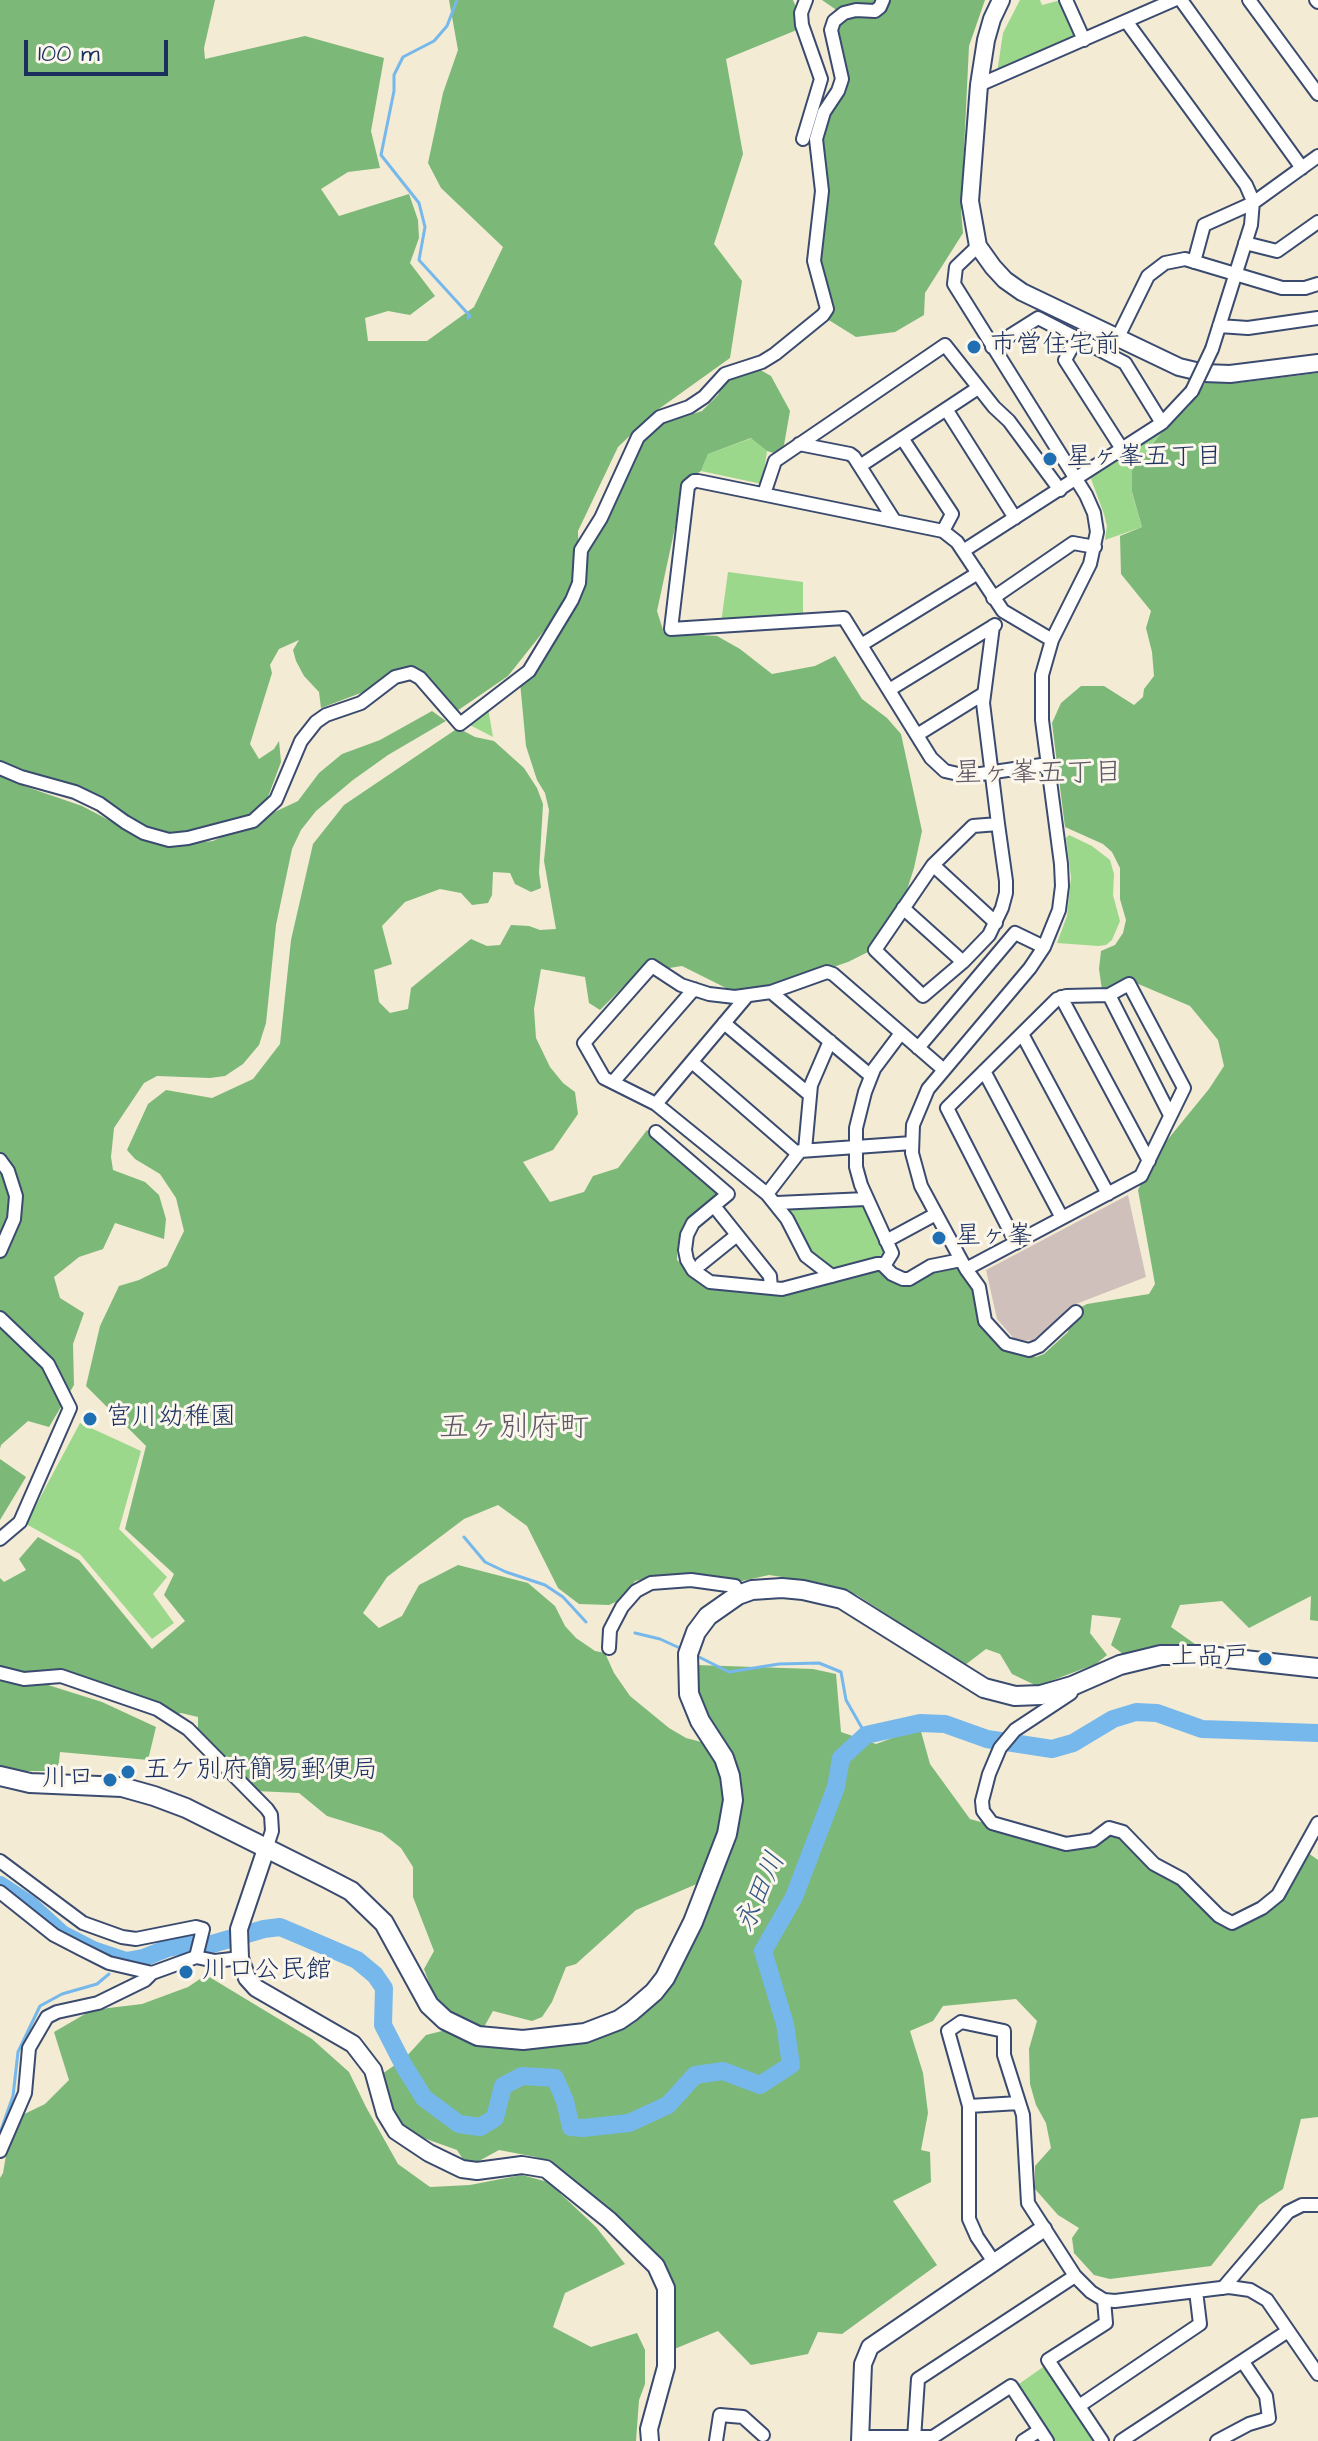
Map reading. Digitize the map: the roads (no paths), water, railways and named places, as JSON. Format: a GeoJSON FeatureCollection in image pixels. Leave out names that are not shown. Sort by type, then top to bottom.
{"type":"FeatureCollection","features":[{"type":"Feature","properties":{"kind":"main road"},"geometry":{"type":"LineString","coordinates":[[0,1776],[30,1783],[122,1787],[154,1796],[186,1808],[351,1891],[393,1937],[429,2005],[445,2020],[460,2030],[496,2040],[523,2040],[585,2033],[619,2020],[632,2011],[665,1978],[693,1922],[727,1834],[733,1800],[730,1776],[719,1747],[700,1721],[689,1694],[688,1654],[702,1623],[733,1597],[752,1590],[782,1588],[842,1599],[861,1608],[946,1666],[994,1691],[1026,1697],[1072,1686],[1120,1665],[1161,1655],[1199,1655],[1318,1668]]}},
{"type":"Feature","properties":{"kind":"street"},"geometry":{"type":"LineString","coordinates":[[803,139],[821,79],[802,25],[801,13],[806,0]]}},
{"type":"Feature","properties":{"kind":"street"},"geometry":{"type":"LineString","coordinates":[[0,768],[75,792],[100,804],[144,833],[169,840],[188,838],[253,821],[276,800],[301,741],[316,722],[326,715],[361,703],[395,677],[411,673],[420,678],[460,724],[529,671],[572,600],[579,583],[581,550],[601,518],[638,437],[660,417],[689,407],[704,397],[725,374],[762,362],[775,354],[827,309],[814,261],[822,191],[816,139],[818,126],[842,79],[831,30],[834,21],[844,13],[875,11],[883,0]]}},
{"type":"Feature","properties":{"kind":"street"},"geometry":{"type":"LineString","coordinates":[[1001,0],[986,40],[979,85],[970,201],[978,246],[993,267],[1022,292],[1179,367],[1204,373],[1254,373],[1318,363]]}},
{"type":"Feature","properties":{"kind":"street"},"geometry":{"type":"LineString","coordinates":[[1066,0],[1084,40]]}},
{"type":"Feature","properties":{"kind":"street"},"geometry":{"type":"LineString","coordinates":[[979,85],[1174,0]]}},
{"type":"Feature","properties":{"kind":"street"},"geometry":{"type":"LineString","coordinates":[[1181,0],[1302,168]]}},
{"type":"Feature","properties":{"kind":"street"},"geometry":{"type":"LineString","coordinates":[[1249,0],[1318,94]]}},
{"type":"Feature","properties":{"kind":"street"},"geometry":{"type":"LineString","coordinates":[[963,551],[1162,423],[1192,391],[1212,349],[1245,243],[1253,203],[1246,185],[1126,21]]}},
{"type":"Feature","properties":{"kind":"street"},"geometry":{"type":"LineString","coordinates":[[1194,262],[1204,225],[1253,203],[1318,156]]}},
{"type":"Feature","properties":{"kind":"street"},"geometry":{"type":"LineString","coordinates":[[1245,243],[1277,251],[1318,222]]}},
{"type":"Feature","properties":{"kind":"street"},"geometry":{"type":"LineString","coordinates":[[978,246],[956,267],[954,284],[1076,479],[1094,513],[1097,532],[1090,564],[1045,657],[1040,695],[1062,886],[1059,910],[1044,947],[1030,968],[928,1089],[913,1125],[914,1166],[936,1214],[979,1287],[985,1321],[1006,1344],[1029,1350],[1039,1346],[1076,1312]]}},
{"type":"Feature","properties":{"kind":"street"},"geometry":{"type":"LineString","coordinates":[[1117,339],[1148,276],[1165,263],[1185,259],[1282,288],[1305,288],[1318,284]]}},
{"type":"Feature","properties":{"kind":"street"},"geometry":{"type":"LineString","coordinates":[[992,347],[1038,318],[1125,363],[1162,423]]}},
{"type":"Feature","properties":{"kind":"street"},"geometry":{"type":"LineString","coordinates":[[1219,326],[1248,328],[1318,318]]}},
{"type":"Feature","properties":{"kind":"street"},"geometry":{"type":"LineString","coordinates":[[1077,338],[1065,360],[1122,449]]}},
{"type":"Feature","properties":{"kind":"street"},"geometry":{"type":"LineString","coordinates":[[764,494],[775,461],[945,345],[978,388],[1009,421],[1060,490]]}},
{"type":"Feature","properties":{"kind":"street"},"geometry":{"type":"LineString","coordinates":[[860,466],[978,388]]}},
{"type":"Feature","properties":{"kind":"street"},"geometry":{"type":"LineString","coordinates":[[946,409],[1015,518]]}},
{"type":"Feature","properties":{"kind":"street"},"geometry":{"type":"LineString","coordinates":[[902,438],[952,514],[943,531]]}},
{"type":"Feature","properties":{"kind":"street"},"geometry":{"type":"LineString","coordinates":[[799,444],[850,454],[894,520]]}},
{"type":"Feature","properties":{"kind":"street"},"geometry":{"type":"LineString","coordinates":[[1048,764],[967,776],[945,771],[931,758],[844,618],[671,629],[688,486],[698,481],[943,531],[957,542],[993,598],[1009,616],[1052,640]]}},
{"type":"Feature","properties":{"kind":"street"},"geometry":{"type":"LineString","coordinates":[[993,598],[1073,543],[1095,547]]}},
{"type":"Feature","properties":{"kind":"street"},"geometry":{"type":"LineString","coordinates":[[861,645],[978,573]]}},
{"type":"Feature","properties":{"kind":"street"},"geometry":{"type":"LineString","coordinates":[[889,690],[1009,616]]}},
{"type":"Feature","properties":{"kind":"street"},"geometry":{"type":"LineString","coordinates":[[993,626],[983,694],[1006,893],[996,923],[981,945],[923,996],[875,950],[933,865],[973,826],[998,824]]}},
{"type":"Feature","properties":{"kind":"street"},"geometry":{"type":"LineString","coordinates":[[917,735],[983,694]]}},
{"type":"Feature","properties":{"kind":"street"},"geometry":{"type":"LineString","coordinates":[[933,865],[996,923]]}},
{"type":"Feature","properties":{"kind":"street"},"geometry":{"type":"LineString","coordinates":[[903,908],[963,962]]}},
{"type":"Feature","properties":{"kind":"street"},"geometry":{"type":"LineString","coordinates":[[918,1048],[1015,933],[1044,947]]}},
{"type":"Feature","properties":{"kind":"street"},"geometry":{"type":"LineString","coordinates":[[832,1276],[806,1256],[772,1199],[656,1104],[604,1078],[584,1043],[652,966],[681,985],[722,996],[771,992],[831,972],[944,1070]]}},
{"type":"Feature","properties":{"kind":"street"},"geometry":{"type":"LineString","coordinates":[[656,1132],[728,1194],[693,1223],[687,1235],[685,1250],[693,1270],[710,1282],[782,1289],[877,1264],[892,1274],[909,1279],[931,1266],[964,1264],[1016,1243],[1141,1176],[1184,1088],[1129,984],[1109,995],[1061,997],[947,1108],[1016,1243]]}},
{"type":"Feature","properties":{"kind":"street"},"geometry":{"type":"LineString","coordinates":[[613,1082],[694,989]]}},
{"type":"Feature","properties":{"kind":"street"},"geometry":{"type":"LineString","coordinates":[[771,992],[871,1076]]}},
{"type":"Feature","properties":{"kind":"street"},"geometry":{"type":"LineString","coordinates":[[1109,995],[1170,1115]]}},
{"type":"Feature","properties":{"kind":"street"},"geometry":{"type":"LineString","coordinates":[[656,1104],[747,996]]}},
{"type":"Feature","properties":{"kind":"street"},"geometry":{"type":"LineString","coordinates":[[1061,997],[1149,1161]]}},
{"type":"Feature","properties":{"kind":"street"},"geometry":{"type":"LineString","coordinates":[[724,1023],[810,1095]]}},
{"type":"Feature","properties":{"kind":"street"},"geometry":{"type":"LineString","coordinates":[[884,1266],[892,1253],[866,1199],[856,1167],[856,1128],[871,1076],[901,1033]]}},
{"type":"Feature","properties":{"kind":"street"},"geometry":{"type":"LineString","coordinates":[[1022,1034],[1108,1194]]}},
{"type":"Feature","properties":{"kind":"street"},"geometry":{"type":"LineString","coordinates":[[772,1199],[802,1152],[811,1085],[830,1041]]}},
{"type":"Feature","properties":{"kind":"street"},"geometry":{"type":"LineString","coordinates":[[692,1062],[802,1152],[912,1143]]}},
{"type":"Feature","properties":{"kind":"street"},"geometry":{"type":"LineString","coordinates":[[984,1071],[1062,1218]]}},
{"type":"Feature","properties":{"kind":"street"},"geometry":{"type":"LineString","coordinates":[[0,1160],[8,1171],[16,1196],[14,1219],[0,1251]]}},
{"type":"Feature","properties":{"kind":"street"},"geometry":{"type":"LineString","coordinates":[[772,1199],[866,1199]]}},
{"type":"Feature","properties":{"kind":"street"},"geometry":{"type":"LineString","coordinates":[[718,1211],[770,1276],[771,1288]]}},
{"type":"Feature","properties":{"kind":"street"},"geometry":{"type":"LineString","coordinates":[[886,1241],[936,1214]]}},
{"type":"Feature","properties":{"kind":"street"},"geometry":{"type":"LineString","coordinates":[[701,1264],[737,1235]]}},
{"type":"Feature","properties":{"kind":"street"},"geometry":{"type":"LineString","coordinates":[[0,1318],[48,1364],[70,1408],[20,1522],[0,1539]]}},
{"type":"Feature","properties":{"kind":"street"},"geometry":{"type":"LineString","coordinates":[[609,1648],[610,1630],[622,1607],[636,1591],[651,1583],[706,1582],[735,1586],[733,1597]]}},
{"type":"Feature","properties":{"kind":"street"},"geometry":{"type":"LineString","coordinates":[[0,1673],[24,1679],[61,1676],[157,1709],[188,1729],[271,1815],[272,1831],[243,1914],[239,1950],[247,1978],[267,1997],[353,2044],[366,2058],[378,2082],[385,2113],[396,2131],[429,2153],[462,2169],[477,2171],[522,2165],[546,2169],[609,2220],[656,2266],[666,2288],[666,2367],[649,2429],[650,2441]]}},
{"type":"Feature","properties":{"kind":"street"},"geometry":{"type":"LineString","coordinates":[[1072,1686],[1071,1693],[1015,1730],[1000,1748],[982,1801],[983,1811],[992,1823],[1066,1844],[1093,1840],[1109,1828],[1123,1832],[1154,1864],[1182,1879],[1219,1916],[1232,1923],[1262,1908],[1278,1895],[1318,1823]]}},
{"type":"Feature","properties":{"kind":"street"},"geometry":{"type":"LineString","coordinates":[[0,1861],[83,1923],[122,1937],[136,1939],[196,1927],[203,1929],[197,1953]]}},
{"type":"Feature","properties":{"kind":"street"},"geometry":{"type":"LineString","coordinates":[[3,1900],[54,1935],[109,1963],[152,1973]]}},
{"type":"Feature","properties":{"kind":"street"},"geometry":{"type":"LineString","coordinates":[[0,2151],[25,2093],[29,2048],[47,2017],[98,2003],[145,1980],[152,1973],[197,1953],[215,1961],[239,1950]]}},
{"type":"Feature","properties":{"kind":"street"},"geometry":{"type":"LineString","coordinates":[[994,2262],[969,2219],[969,2106],[948,2031],[963,2021],[1003,2029],[1004,2055],[1023,2119],[1028,2203],[1075,2276],[1091,2292],[1104,2300],[1115,2301],[1241,2288],[1262,2296],[1318,2374]]}},
{"type":"Feature","properties":{"kind":"street"},"geometry":{"type":"LineString","coordinates":[[969,2106],[1019,2103]]}},
{"type":"Feature","properties":{"kind":"street"},"geometry":{"type":"LineString","coordinates":[[1223,2288],[1288,2212],[1302,2205],[1318,2205]]}},
{"type":"Feature","properties":{"kind":"street"},"geometry":{"type":"LineString","coordinates":[[1023,2441],[1044,2435],[1011,2386],[933,2437],[860,2439],[863,2364],[870,2347],[1043,2229]]}},
{"type":"Feature","properties":{"kind":"street"},"geometry":{"type":"LineString","coordinates":[[914,2439],[918,2379],[1075,2276]]}},
{"type":"Feature","properties":{"kind":"street"},"geometry":{"type":"LineString","coordinates":[[1079,2406],[1200,2324],[1196,2291]]}},
{"type":"Feature","properties":{"kind":"street"},"geometry":{"type":"LineString","coordinates":[[1102,2441],[1048,2360],[1106,2323],[1104,2300]]}},
{"type":"Feature","properties":{"kind":"street"},"geometry":{"type":"LineString","coordinates":[[1121,2441],[1288,2331]]}},
{"type":"Feature","properties":{"kind":"street"},"geometry":{"type":"LineString","coordinates":[[1217,2441],[1249,2424],[1269,2418],[1266,2396],[1243,2362]]}},
{"type":"Feature","properties":{"kind":"street"},"geometry":{"type":"LineString","coordinates":[[716,2441],[720,2415],[743,2417],[763,2435]]}},
{"type":"Feature","properties":{"kind":"waterway"},"geometry":{"type":"LineString","coordinates":[[457,0],[447,26],[434,41],[403,57],[394,75],[394,91],[381,155],[419,203],[425,227],[419,260],[470,316],[468,318]]}},
{"type":"Feature","properties":{"kind":"waterway"},"geometry":{"type":"LineString","coordinates":[[464,1537],[485,1562],[545,1585],[563,1597],[586,1622]]}},
{"type":"Feature","properties":{"kind":"waterway"},"geometry":{"type":"LineString","coordinates":[[635,1633],[660,1639],[684,1650]]}},
{"type":"Feature","properties":{"kind":"waterway"},"geometry":{"type":"LineString","coordinates":[[695,1655],[729,1672],[779,1664],[819,1663],[841,1672],[846,1700],[866,1735]]}},
{"type":"Feature","properties":{"kind":"waterway","name":"永田川"},"geometry":{"type":"LineString","coordinates":[[0,1885],[29,1904],[62,1934],[93,1950],[126,1961],[168,1948],[212,1944],[280,1927],[357,1960],[375,1975],[384,1988],[383,2025],[404,2066],[424,2098],[459,2124],[480,2127],[495,2118],[503,2086],[522,2076],[555,2078],[571,2127],[629,2123],[668,2105],[695,2075],[723,2071],[760,2085],[791,2065],[785,2024],[763,1951],[794,1897],[836,1787],[841,1758],[866,1735],[920,1723],[945,1724],[987,1739],[1052,1749],[1073,1743],[1113,1719],[1136,1712],[1157,1713],[1202,1729],[1318,1733]]}},
{"type":"Feature","properties":{"kind":"waterway"},"geometry":{"type":"LineString","coordinates":[[0,2133],[13,2096],[18,2052],[40,2006],[62,1994],[97,1984],[109,1974]]}},
{"type":"Feature","properties":{"kind":"place","name":"市営住宅前"},"geometry":{"type":"Point","coordinates":[974,347]}},
{"type":"Feature","properties":{"kind":"place","name":"星ヶ峯五丁目"},"geometry":{"type":"Point","coordinates":[1050,459]}},
{"type":"Feature","properties":{"kind":"place","name":"星ヶ峯"},"geometry":{"type":"Point","coordinates":[939,1238]}},
{"type":"Feature","properties":{"kind":"place","name":"宮川幼稚園"},"geometry":{"type":"Point","coordinates":[90,1419]}},
{"type":"Feature","properties":{"kind":"place","name":"上品戸"},"geometry":{"type":"Point","coordinates":[1265,1659]}},
{"type":"Feature","properties":{"kind":"place","name":"五ケ別府簡易郵便局"},"geometry":{"type":"Point","coordinates":[128,1772]}},
{"type":"Feature","properties":{"kind":"place","name":"川口"},"geometry":{"type":"Point","coordinates":[110,1780]}},
{"type":"Feature","properties":{"kind":"place","name":"川口公民館"},"geometry":{"type":"Point","coordinates":[186,1972]}},
{"type":"Feature","properties":{"kind":"district","name":"星ヶ峯五丁目"},"geometry":{"type":"Point","coordinates":[1038,775]}},
{"type":"Feature","properties":{"kind":"district","name":"五ヶ別府町"},"geometry":{"type":"Point","coordinates":[514,1430]}}]}
